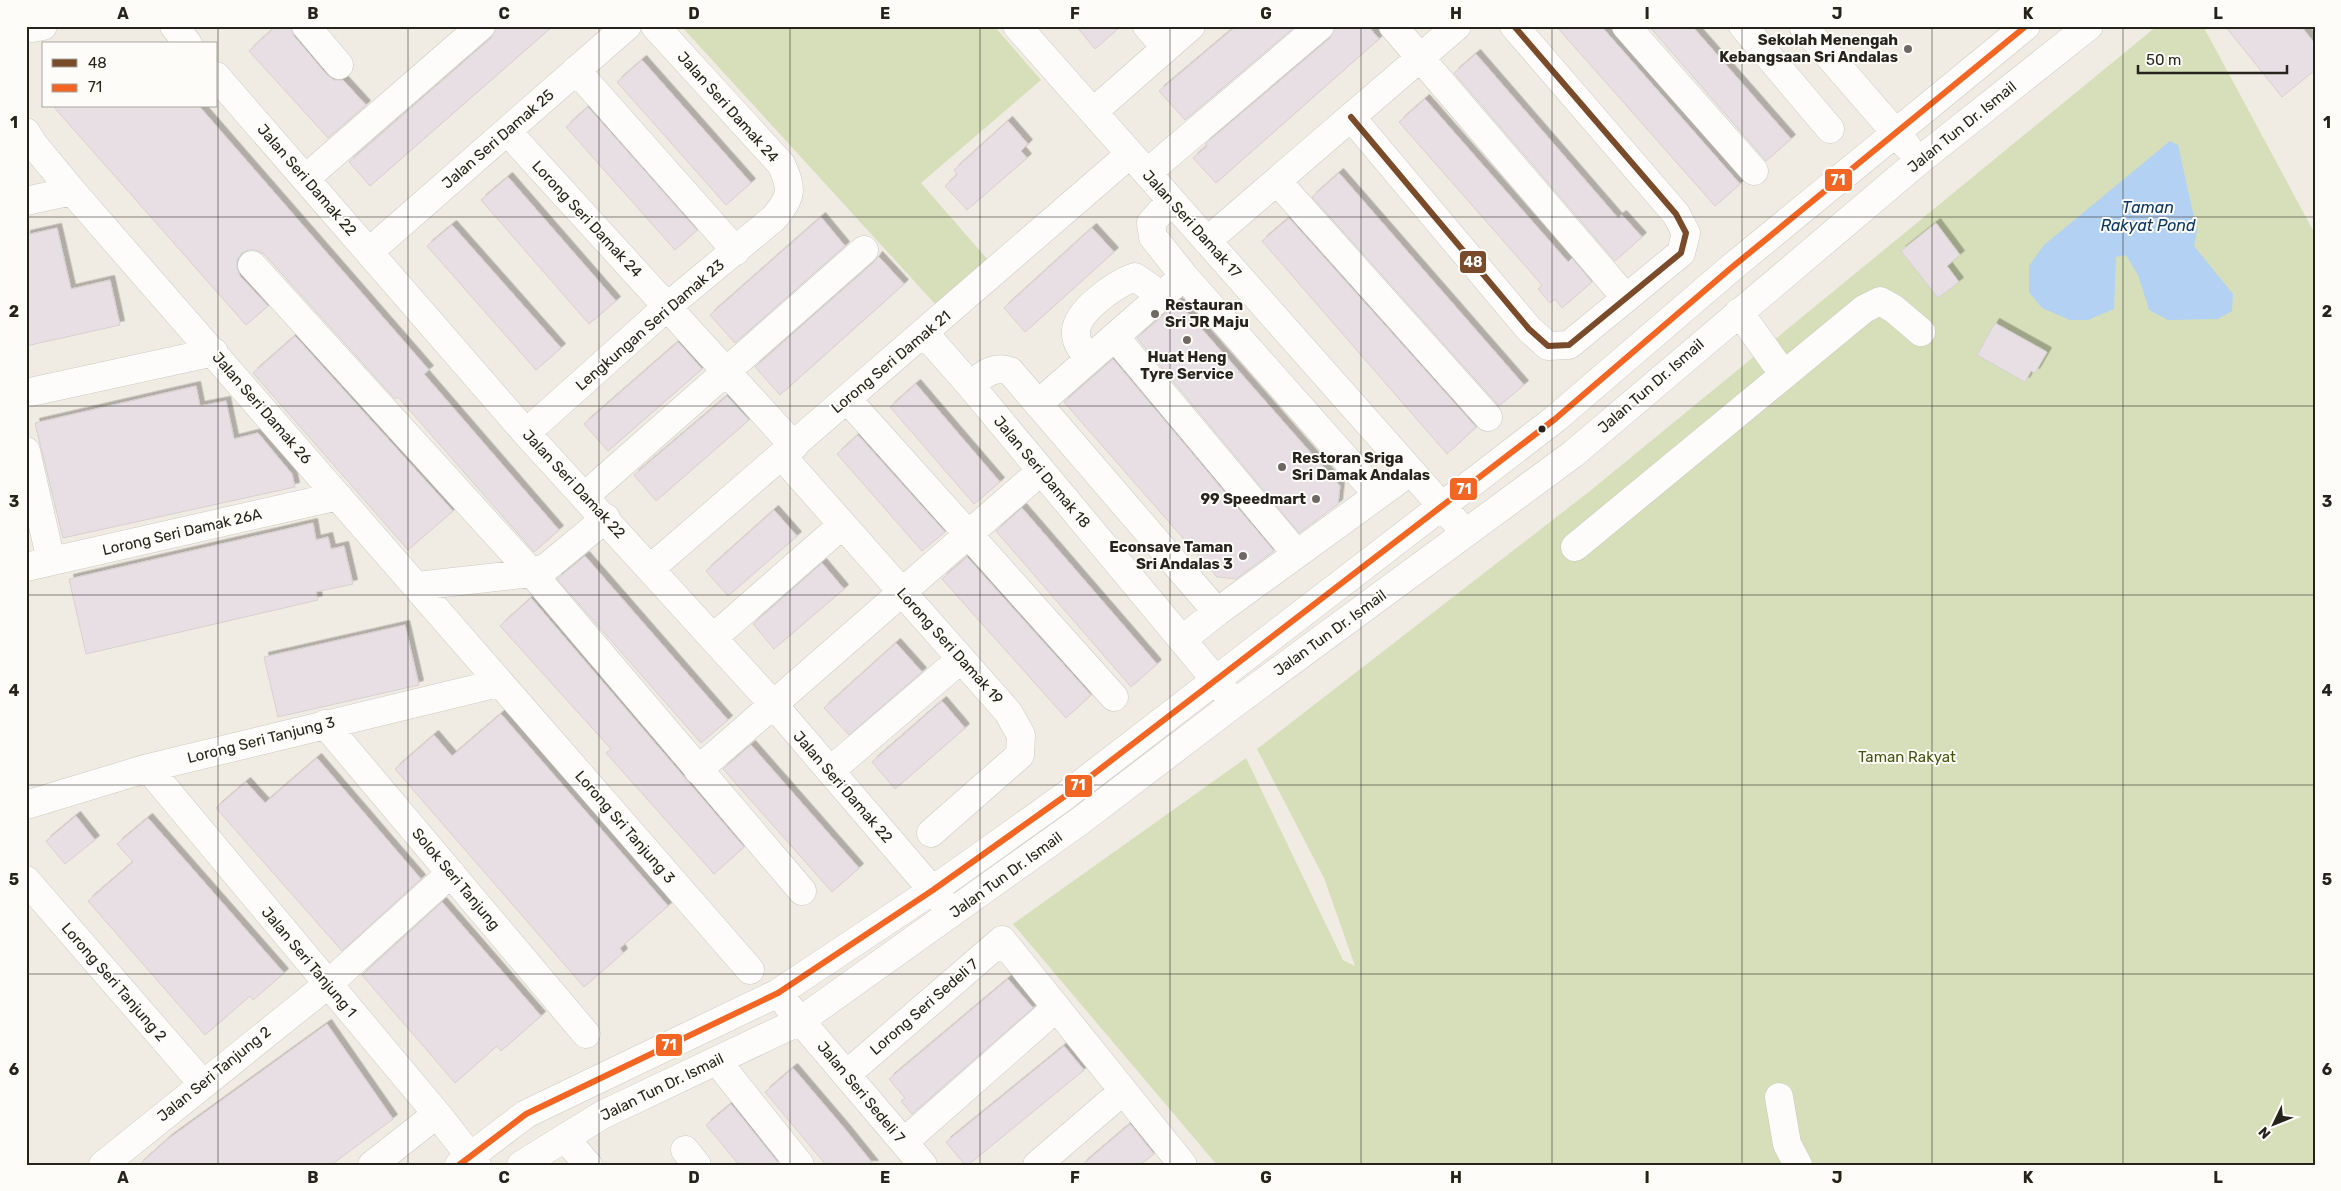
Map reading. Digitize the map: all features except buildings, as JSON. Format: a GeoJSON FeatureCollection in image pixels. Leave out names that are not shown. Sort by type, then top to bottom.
{"type":"FeatureCollection","features":[{"type":"Feature","properties":{"kind":"street"},"geometry":{"type":"LineString","coordinates":[[26,29],[43,26]]}},
{"type":"Feature","properties":{"kind":"street"},"geometry":{"type":"LineString","coordinates":[[174,26],[186,42]]}},
{"type":"Feature","properties":{"kind":"street"},"geometry":{"type":"LineString","coordinates":[[306,26],[339,65]]}},
{"type":"Feature","properties":{"kind":"street"},"geometry":{"type":"LineString","coordinates":[[306,178],[481,26]]}},
{"type":"Feature","properties":{"kind":"street","name":"Jalan Seri Damak 24"},"geometry":{"type":"LineString","coordinates":[[655,26],[781,164],[790,183],[787,202],[774,218]]}},
{"type":"Feature","properties":{"kind":"street","name":"Jalan Seri Damak 17"},"geometry":{"type":"LineString","coordinates":[[1017,26],[1466,534]]}},
{"type":"Feature","properties":{"kind":"street"},"geometry":{"type":"LineString","coordinates":[[1147,26],[1166,48]]}},
{"type":"Feature","properties":{"kind":"street"},"geometry":{"type":"LineString","coordinates":[[1093,112],[1191,26]]}},
{"type":"Feature","properties":{"kind":"street","name":"Lorong Seri Damak 21"},"geometry":{"type":"LineString","coordinates":[[652,568],[925,334],[1139,164],[1320,26]]}},
{"type":"Feature","properties":{"kind":"street"},"geometry":{"type":"LineString","coordinates":[[1393,26],[1626,298]]}},
{"type":"Feature","properties":{"kind":"street"},"geometry":{"type":"LineString","coordinates":[[1207,241],[1421,59],[1457,26]]}},
{"type":"Feature","properties":{"kind":"street"},"geometry":{"type":"LineString","coordinates":[[1351,117],[1529,329],[1548,346],[1569,345],[1681,253],[1686,233],[1676,214],[1514,26]]}},
{"type":"Feature","properties":{"kind":"street"},"geometry":{"type":"LineString","coordinates":[[1626,26],[1754,171]]}},
{"type":"Feature","properties":{"kind":"street"},"geometry":{"type":"LineString","coordinates":[[1743,26],[1830,129]]}},
{"type":"Feature","properties":{"kind":"street"},"geometry":{"type":"LineString","coordinates":[[1803,26],[1920,160]]}},
{"type":"Feature","properties":{"kind":"street","name":"Jalan Tun Dr. Ismail"},"geometry":{"type":"LineString","coordinates":[[469,1162],[534,1110],[778,994],[934,890],[1065,796],[1555,419],[1731,268],[2026,26]]}},
{"type":"Feature","properties":{"kind":"street","name":"Jalan Tun Dr. Ismail"},"geometry":{"type":"LineString","coordinates":[[521,1165],[602,1115],[800,1021],[953,914],[1573,454],[1738,312],[1920,160],[2089,26]]}},
{"type":"Feature","properties":{"kind":"street","name":"Jalan Seri Damak 25"},"geometry":{"type":"LineString","coordinates":[[370,251],[576,70],[609,32]]}},
{"type":"Feature","properties":{"kind":"street"},"geometry":{"type":"LineString","coordinates":[[576,70],[736,250]]}},
{"type":"Feature","properties":{"kind":"street","name":"Jalan Seri Damak 22"},"geometry":{"type":"LineString","coordinates":[[218,78],[370,251],[526,433],[652,568],[773,704],[953,914]]}},
{"type":"Feature","properties":{"kind":"street","name":"Lorong Seri Damak 24"},"geometry":{"type":"LineString","coordinates":[[507,131],[726,371]]}},
{"type":"Feature","properties":{"kind":"street","name":"Jalan Seri Damak 26"},"geometry":{"type":"LineString","coordinates":[[26,132],[34,145],[72,191],[214,352],[499,683]]}},
{"type":"Feature","properties":{"kind":"street"},"geometry":{"type":"LineString","coordinates":[[1277,180],[1488,417]]}},
{"type":"Feature","properties":{"kind":"street"},"geometry":{"type":"LineString","coordinates":[[26,201],[72,191]]}},
{"type":"Feature","properties":{"kind":"street"},"geometry":{"type":"LineString","coordinates":[[1171,200],[1151,223],[1153,237],[1184,276],[1377,494]]}},
{"type":"Feature","properties":{"kind":"street","name":"Lengkungan Seri Damak 23"},"geometry":{"type":"LineString","coordinates":[[526,433],[668,306],[774,218]]}},
{"type":"Feature","properties":{"kind":"street"},"geometry":{"type":"LineString","coordinates":[[585,496],[864,250]]}},
{"type":"Feature","properties":{"kind":"street"},"geometry":{"type":"LineString","coordinates":[[252,265],[532,574],[802,890]]}},
{"type":"Feature","properties":{"kind":"street"},"geometry":{"type":"LineString","coordinates":[[1038,404],[1184,276]]}},
{"type":"Feature","properties":{"kind":"street"},"geometry":{"type":"LineString","coordinates":[[1089,359],[1078,342],[1076,330],[1084,315],[1100,298],[1123,281],[1135,277],[1162,296]]}},
{"type":"Feature","properties":{"kind":"street"},"geometry":{"type":"LineString","coordinates":[[1575,547],[1864,309],[1880,302],[1894,308],[1921,332]]}},
{"type":"Feature","properties":{"kind":"street"},"geometry":{"type":"LineString","coordinates":[[1738,312],[1784,375]]}},
{"type":"Feature","properties":{"kind":"street","name":"Jalan Seri Damak 18"},"geometry":{"type":"LineString","coordinates":[[925,334],[970,385],[1235,703]]}},
{"type":"Feature","properties":{"kind":"street"},"geometry":{"type":"LineString","coordinates":[[1115,337],[1296,553]]}},
{"type":"Feature","properties":{"kind":"street"},"geometry":{"type":"LineString","coordinates":[[26,393],[214,352]]}},
{"type":"Feature","properties":{"kind":"street"},"geometry":{"type":"LineString","coordinates":[[970,385],[992,370],[1002,368],[1010,372],[1217,612]]}},
{"type":"Feature","properties":{"kind":"street","name":"Lorong Seri Damak 19"},"geometry":{"type":"LineString","coordinates":[[726,371],[842,525],[1008,712],[1021,735],[1020,755],[931,833]]}},
{"type":"Feature","properties":{"kind":"street"},"geometry":{"type":"LineString","coordinates":[[847,399],[1114,697]]}},
{"type":"Feature","properties":{"kind":"street"},"geometry":{"type":"LineString","coordinates":[[26,451],[39,564]]}},
{"type":"Feature","properties":{"kind":"street"},"geometry":{"type":"LineString","coordinates":[[698,770],[1041,471]]}},
{"type":"Feature","properties":{"kind":"street"},"geometry":{"type":"LineString","coordinates":[[1183,639],[1296,553],[1411,471]]}},
{"type":"Feature","properties":{"kind":"street","name":"Lorong Seri Damak 26A"},"geometry":{"type":"LineString","coordinates":[[39,564],[338,496]]}},
{"type":"Feature","properties":{"kind":"street"},"geometry":{"type":"LineString","coordinates":[[417,586],[532,574],[546,567],[606,518]]}},
{"type":"Feature","properties":{"kind":"street"},"geometry":{"type":"LineString","coordinates":[[714,638],[842,525]]}},
{"type":"Feature","properties":{"kind":"street"},"geometry":{"type":"LineString","coordinates":[[830,771],[961,660]]}},
{"type":"Feature","properties":{"kind":"street","name":"Lorong Seri Tanjung 3"},"geometry":{"type":"LineString","coordinates":[[26,805],[148,768],[499,683]]}},
{"type":"Feature","properties":{"kind":"street","name":"Lorong Sri Tanjung 3"},"geometry":{"type":"LineString","coordinates":[[499,683],[750,970]]}},
{"type":"Feature","properties":{"kind":"street","name":"Solok Seri Tanjung"},"geometry":{"type":"LineString","coordinates":[[325,724],[586,1034]]}},
{"type":"Feature","properties":{"kind":"street","name":"Jalan Seri Tanjung 1"},"geometry":{"type":"LineString","coordinates":[[148,768],[327,985],[437,1114],[469,1162]]}},
{"type":"Feature","properties":{"kind":"street","name":"Jalan Seri Tanjung 2"},"geometry":{"type":"LineString","coordinates":[[103,1165],[202,1083],[327,985],[451,873]]}},
{"type":"Feature","properties":{"kind":"street","name":"Lorong Seri Tanjung 2"},"geometry":{"type":"LineString","coordinates":[[26,880],[202,1083]]}},
{"type":"Feature","properties":{"kind":"street","name":"Lorong Seri Sedeli 7"},"geometry":{"type":"LineString","coordinates":[[847,1074],[1002,940],[1056,1008]]}},
{"type":"Feature","properties":{"kind":"street","name":"Jalan Seri Sedeli 7"},"geometry":{"type":"LineString","coordinates":[[778,994],[923,1165]]}},
{"type":"Feature","properties":{"kind":"street"},"geometry":{"type":"LineString","coordinates":[[904,1142],[1056,1008],[1182,1165]]}},
{"type":"Feature","properties":{"kind":"street"},"geometry":{"type":"LineString","coordinates":[[717,1060],[751,1106],[800,1165]]}},
{"type":"Feature","properties":{"kind":"street"},"geometry":{"type":"LineString","coordinates":[[1037,1165],[1124,1091]]}},
{"type":"Feature","properties":{"kind":"street"},"geometry":{"type":"LineString","coordinates":[[1779,1096],[1787,1144],[1798,1165]]}},
{"type":"Feature","properties":{"kind":"street"},"geometry":{"type":"LineString","coordinates":[[372,1165],[437,1114]]}},
{"type":"Feature","properties":{"kind":"street"},"geometry":{"type":"LineString","coordinates":[[565,1138],[588,1165]]}},
{"type":"Feature","properties":{"kind":"green space"},"geometry":{"type":"Polygon","coordinates":[[[681,26],[994,26],[1041,80],[921,183],[988,260],[936,305],[681,26]]]}},
{"type":"Feature","properties":{"kind":"green space","name":"Taman Rakyat"},"geometry":{"type":"Polygon","coordinates":[[[2157,26],[2203,26],[2315,234],[2315,1165],[1217,1165],[1013,924],[1246,758],[1343,960],[1355,966],[1324,878],[1257,749],[1590,491],[2157,26]]]}},
{"type":"Feature","properties":{"kind":"water","name":"Taman Rakyat Pond"},"geometry":{"type":"Polygon","coordinates":[[[2170,141],[2178,145],[2197,231],[2194,246],[2233,294],[2232,311],[2218,319],[2168,320],[2149,310],[2138,275],[2126,255],[2116,257],[2114,309],[2088,320],[2070,320],[2042,308],[2029,292],[2029,266],[2044,245],[2170,141]]]}},
{"type":"Feature","properties":{"kind":"transit line","name":"48"},"geometry":{"type":"LineString","coordinates":[[1351,117],[1529,329],[1548,346],[1569,345],[1681,253],[1686,233],[1676,214],[1514,26]]}},
{"type":"Feature","properties":{"kind":"transit line","name":"71"},"geometry":{"type":"LineString","coordinates":[[459,1165],[526,1114],[778,993],[933,890],[1065,796],[1555,419],[1731,268],[2026,26]]}},
{"type":"Feature","properties":{"kind":"place","name":"Sekolah Menengah Kebangsaan Sri Andalas"},"geometry":{"type":"Point","coordinates":[1908,49]}},
{"type":"Feature","properties":{"kind":"place","name":"Restauran Sri JR Maju"},"geometry":{"type":"Point","coordinates":[1155,314]}},
{"type":"Feature","properties":{"kind":"place","name":"Huat Heng Tyre Service"},"geometry":{"type":"Point","coordinates":[1187,340]}},
{"type":"Feature","properties":{"kind":"place","name":"Restoran Sriga Sri Damak Andalas"},"geometry":{"type":"Point","coordinates":[1282,467]}},
{"type":"Feature","properties":{"kind":"place","name":"99 Speedmart"},"geometry":{"type":"Point","coordinates":[1316,499]}},
{"type":"Feature","properties":{"kind":"place","name":"Econsave Taman Sri Andalas 3"},"geometry":{"type":"Point","coordinates":[1243,556]}}]}
